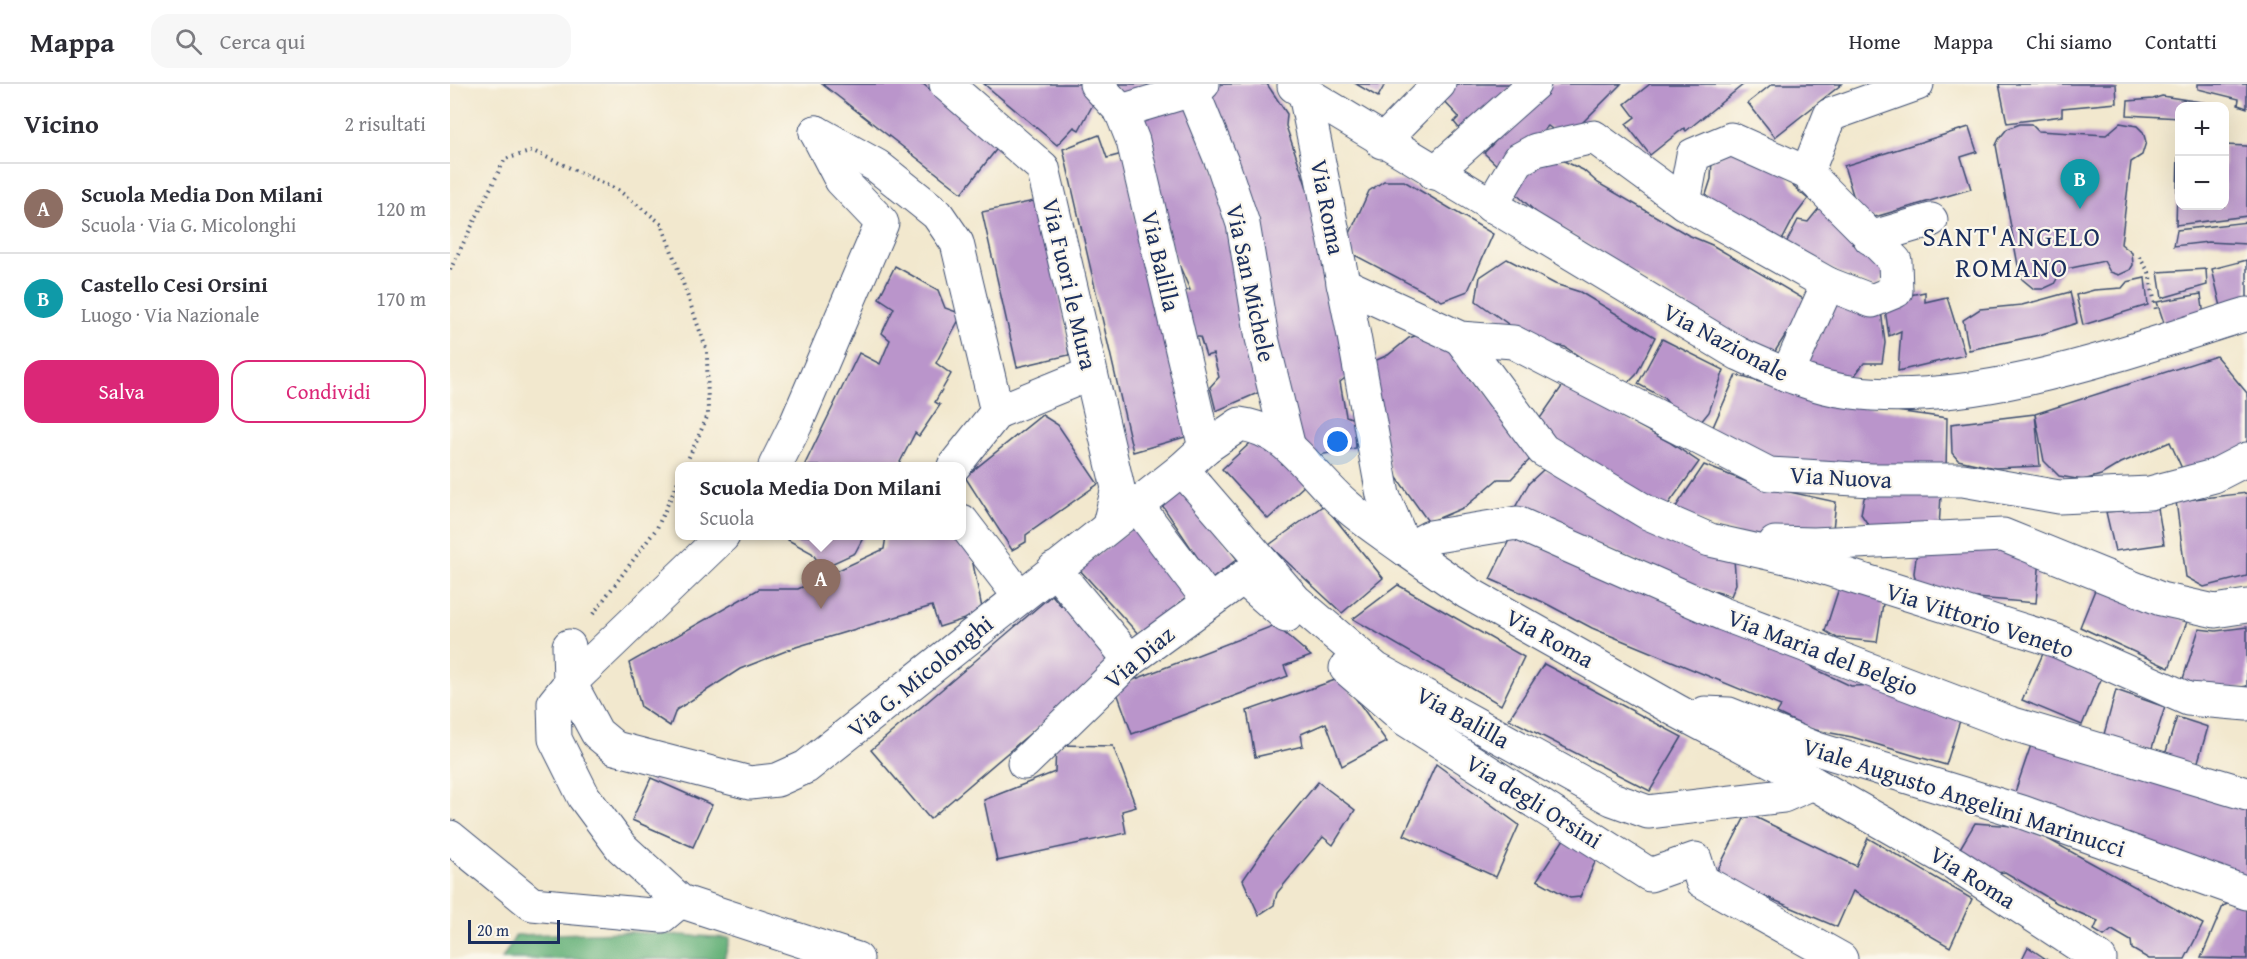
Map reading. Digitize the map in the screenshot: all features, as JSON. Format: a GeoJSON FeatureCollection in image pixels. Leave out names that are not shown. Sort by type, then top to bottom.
{"type":"FeatureCollection","features":[{"type":"Feature","properties":{"kind":"street","name":"Via Fuori le Mura"},"geometry":{"type":"LineString","coordinates":[[946,84],[1043,168],[1118,488],[1109,525]]}},
{"type":"Feature","properties":{"kind":"street","name":"Via Balilla"},"geometry":{"type":"LineString","coordinates":[[1096,84],[1121,111],[1133,141],[1194,459],[1253,570],[1295,600],[1376,669],[1612,799],[1648,812],[1783,796],[1814,783]]}},
{"type":"Feature","properties":{"kind":"street"},"geometry":{"type":"LineString","coordinates":[[1382,142],[1439,84]]}},
{"type":"Feature","properties":{"kind":"street"},"geometry":{"type":"LineString","coordinates":[[1434,172],[1534,84]]}},
{"type":"Feature","properties":{"kind":"street"},"geometry":{"type":"LineString","coordinates":[[1807,173],[1830,115],[1917,84]]}},
{"type":"Feature","properties":{"kind":"street"},"geometry":{"type":"LineString","coordinates":[[1121,111],[1198,87]]}},
{"type":"Feature","properties":{"kind":"street","name":"Via San Michele"},"geometry":{"type":"LineString","coordinates":[[1198,87],[1243,224],[1262,338],[1288,444]]}},
{"type":"Feature","properties":{"kind":"street","name":"Via Nazionale"},"geometry":{"type":"LineString","coordinates":[[1298,89],[1382,142],[1739,354],[1787,375],[1851,392],[1916,394],[1985,386],[2104,360],[2247,314]]}},
{"type":"Feature","properties":{"kind":"street","name":"Via Roma"},"geometry":{"type":"LineString","coordinates":[[1298,89],[1343,284],[1383,495],[1406,550],[1468,593],[1679,712],[1814,783],[1955,864],[2100,959]]}},
{"type":"Feature","properties":{"kind":"street"},"geometry":{"type":"LineString","coordinates":[[777,462],[801,414],[882,223],[841,180],[816,132],[885,173],[937,214],[957,243],[997,412]]}},
{"type":"Feature","properties":{"kind":"street"},"geometry":{"type":"LineString","coordinates":[[1491,206],[1518,160],[1536,150],[1594,137],[1684,203],[1828,284],[1872,301],[1896,291],[1894,261],[1807,173],[1731,139],[1693,155],[1684,203]]}},
{"type":"Feature","properties":{"kind":"street"},"geometry":{"type":"LineString","coordinates":[[1870,238],[1931,220]]}},
{"type":"Feature","properties":{"kind":"street"},"geometry":{"type":"LineString","coordinates":[[1343,284],[1460,338],[1543,450],[1648,513],[1710,540],[1814,544],[2003,535],[2161,599],[2215,611],[2247,606]]}},
{"type":"Feature","properties":{"kind":"street"},"geometry":{"type":"LineString","coordinates":[[1787,375],[1828,284]]}},
{"type":"Feature","properties":{"kind":"street","name":"Via Nuova"},"geometry":{"type":"LineString","coordinates":[[1460,338],[1513,342],[1769,474],[1872,480],[1963,480],[2059,497],[2150,493],[2214,476],[2247,459]]}},
{"type":"Feature","properties":{"kind":"street"},"geometry":{"type":"LineString","coordinates":[[957,462],[997,412],[1090,374]]}},
{"type":"Feature","properties":{"kind":"street","name":"Via G. Micolonghi"},"geometry":{"type":"LineString","coordinates":[[569,646],[570,683],[597,733],[615,748],[750,783],[777,780],[806,767],[1109,525],[1240,424],[1258,426],[1288,444]]}},
{"type":"Feature","properties":{"kind":"street"},"geometry":{"type":"LineString","coordinates":[[1288,444],[1346,506],[1406,550]]}},
{"type":"Feature","properties":{"kind":"street"},"geometry":{"type":"LineString","coordinates":[[1137,504],[1209,601]]}},
{"type":"Feature","properties":{"kind":"street","name":"Via Maria del Belgio"},"geometry":{"type":"LineString","coordinates":[[1406,550],[1430,537],[1517,523],[1723,614],[2010,723],[2247,794]]}},
{"type":"Feature","properties":{"kind":"street"},"geometry":{"type":"LineString","coordinates":[[966,526],[1020,597]]}},
{"type":"Feature","properties":{"kind":"street"},"geometry":{"type":"LineString","coordinates":[[719,540],[570,683],[554,703],[555,739],[579,788],[621,847],[680,901],[857,959]]}},
{"type":"Feature","properties":{"kind":"street","name":"Via Vittorio Veneto"},"geometry":{"type":"LineString","coordinates":[[1710,540],[1798,560],[2057,642],[2188,699],[2247,704]]}},
{"type":"Feature","properties":{"kind":"street"},"geometry":{"type":"LineString","coordinates":[[1054,569],[1130,660]]}},
{"type":"Feature","properties":{"kind":"street","name":"Via Diaz"},"geometry":{"type":"LineString","coordinates":[[1024,763],[1130,660],[1253,570]]}},
{"type":"Feature","properties":{"kind":"street","name":"Via degli Orsini"},"geometry":{"type":"LineString","coordinates":[[1253,570],[1405,719],[1650,875],[1695,859],[1702,881],[1841,959]]}},
{"type":"Feature","properties":{"kind":"street","name":"Viale Augusto Angelini Marinucci"},"geometry":{"type":"LineString","coordinates":[[1679,712],[1729,714],[1817,749],[2022,812],[2247,893]]}},
{"type":"Feature","properties":{"kind":"street"},"geometry":{"type":"LineString","coordinates":[[450,837],[532,904],[662,916],[680,901]]}},
{"type":"Feature","properties":{"kind":"path"},"geometry":{"type":"LineString","coordinates":[[450,270],[505,159],[533,151],[618,190],[662,224],[707,351],[708,415],[687,462]]}},
{"type":"Feature","properties":{"kind":"path"},"geometry":{"type":"LineString","coordinates":[[2139,257],[2149,272],[2157,305],[2153,344]]}},
{"type":"Feature","properties":{"kind":"path"},"geometry":{"type":"LineString","coordinates":[[569,646],[657,528],[675,488]]}},
{"type":"Feature","properties":{"kind":"green space"},"geometry":{"type":"Polygon","coordinates":[[[629,932],[730,938],[724,959],[502,959],[516,935],[629,932]]]}},
{"type":"Feature","properties":{"kind":"building"},"geometry":{"type":"Polygon","coordinates":[[[822,84],[923,84],[999,146],[962,193],[822,84]]]}},
{"type":"Feature","properties":{"kind":"building"},"geometry":{"type":"Polygon","coordinates":[[[984,84],[1082,84],[1097,97],[1079,130],[1074,127],[1057,145],[984,84]]]}},
{"type":"Feature","properties":{"kind":"building"},"geometry":{"type":"Polygon","coordinates":[[[1110,84],[1178,84],[1131,103],[1110,84]]]}},
{"type":"Feature","properties":{"kind":"building"},"geometry":{"type":"Polygon","coordinates":[[[1216,84],[1267,84],[1287,114],[1286,126],[1309,194],[1349,375],[1340,382],[1346,416],[1354,419],[1356,448],[1304,458],[1198,92],[1216,84]]]}},
{"type":"Feature","properties":{"kind":"building"},"geometry":{"type":"Polygon","coordinates":[[[1356,84],[1385,84],[1378,97],[1356,84]]]}},
{"type":"Feature","properties":{"kind":"building"},"geometry":{"type":"Polygon","coordinates":[[[1455,84],[1515,84],[1467,138],[1454,122],[1459,117],[1440,97],[1455,84]]]}},
{"type":"Feature","properties":{"kind":"building"},"geometry":{"type":"Polygon","coordinates":[[[1551,84],[1621,84],[1566,139],[1548,126],[1504,172],[1484,153],[1551,84]]]}},
{"type":"Feature","properties":{"kind":"building"},"geometry":{"type":"Polygon","coordinates":[[[1650,84],[1744,84],[1686,131],[1684,128],[1650,155],[1626,124],[1635,117],[1625,104],[1650,84]]]}},
{"type":"Feature","properties":{"kind":"building"},"geometry":{"type":"Polygon","coordinates":[[[1772,84],[1842,84],[1775,137],[1748,103],[1772,84]]]}},
{"type":"Feature","properties":{"kind":"building"},"geometry":{"type":"Polygon","coordinates":[[[1999,84],[2116,84],[2117,103],[2062,108],[2062,116],[2007,123],[1999,84]]]}},
{"type":"Feature","properties":{"kind":"building"},"geometry":{"type":"Polygon","coordinates":[[[2198,84],[2247,84],[2247,108],[2238,105],[2239,99],[2198,89],[2198,84]]]}},
{"type":"Feature","properties":{"kind":"building"},"geometry":{"type":"Polygon","coordinates":[[[2162,96],[2201,102],[2175,102],[2175,118],[2127,115],[2128,101],[2162,96]]]}},
{"type":"Feature","properties":{"kind":"building"},"geometry":{"type":"Polygon","coordinates":[[[1191,97],[1248,270],[1235,280],[1243,286],[1267,389],[1216,411],[1210,387],[1219,377],[1213,354],[1206,356],[1200,337],[1191,337],[1180,292],[1190,290],[1170,244],[1138,117],[1191,97]]]}},
{"type":"Feature","properties":{"kind":"building"},"geometry":{"type":"Polygon","coordinates":[[[2120,123],[2137,126],[2143,132],[2146,142],[2142,155],[2131,162],[2121,244],[2132,253],[2133,265],[2130,270],[2119,275],[2110,272],[2104,261],[2062,270],[2054,284],[2043,289],[2034,289],[2022,279],[2019,271],[1996,145],[1999,139],[2007,129],[2020,124],[2031,124],[2038,131],[2106,135],[2120,123]]]}},
{"type":"Feature","properties":{"kind":"building"},"geometry":{"type":"Polygon","coordinates":[[[1969,127],[1977,152],[1961,157],[1971,189],[1861,221],[1844,166],[1969,127]]]}},
{"type":"Feature","properties":{"kind":"building"},"geometry":{"type":"Polygon","coordinates":[[[1099,135],[1107,158],[1126,153],[1136,224],[1145,237],[1192,435],[1133,452],[1063,149],[1099,135]]]}},
{"type":"Feature","properties":{"kind":"building"},"geometry":{"type":"Polygon","coordinates":[[[2229,145],[2247,146],[2247,216],[2176,225],[2176,210],[2229,210],[2229,145]]]}},
{"type":"Feature","properties":{"kind":"building"},"geometry":{"type":"Polygon","coordinates":[[[1733,148],[1786,172],[1794,187],[1808,199],[1795,216],[1779,246],[1703,204],[1711,179],[1712,160],[1733,148]]]}},
{"type":"Feature","properties":{"kind":"building"},"geometry":{"type":"Polygon","coordinates":[[[1551,155],[1583,170],[1598,183],[1688,235],[1712,245],[1807,301],[1774,353],[1720,326],[1539,215],[1515,193],[1514,185],[1551,155]]]}},
{"type":"Feature","properties":{"kind":"building"},"geometry":{"type":"Polygon","coordinates":[[[1384,181],[1404,181],[1493,234],[1468,291],[1442,301],[1343,249],[1369,191],[1384,181]]]}},
{"type":"Feature","properties":{"kind":"building"},"geometry":{"type":"Polygon","coordinates":[[[1034,201],[1049,231],[1069,355],[1017,367],[982,212],[1034,201]]]}},
{"type":"Feature","properties":{"kind":"building"},"geometry":{"type":"Polygon","coordinates":[[[1820,207],[1859,231],[1852,244],[1890,265],[1876,287],[1783,249],[1798,220],[1808,222],[1820,207]]]}},
{"type":"Feature","properties":{"kind":"building"},"geometry":{"type":"Polygon","coordinates":[[[2247,222],[2247,244],[2208,242],[2174,246],[2177,230],[2247,222]]]}},
{"type":"Feature","properties":{"kind":"building"},"geometry":{"type":"Polygon","coordinates":[[[1507,259],[1555,284],[1580,292],[1655,337],[1636,375],[1628,383],[1598,369],[1565,347],[1532,341],[1476,301],[1480,277],[1507,259]]]}},
{"type":"Feature","properties":{"kind":"building"},"geometry":{"type":"Polygon","coordinates":[[[2247,260],[2247,304],[2222,311],[2212,269],[2247,260]]]}},
{"type":"Feature","properties":{"kind":"building"},"geometry":{"type":"Polygon","coordinates":[[[895,266],[938,290],[945,308],[962,314],[936,363],[951,374],[935,402],[940,405],[919,436],[915,433],[900,462],[806,462],[859,353],[880,364],[890,340],[882,333],[894,308],[879,298],[895,266]]]}},
{"type":"Feature","properties":{"kind":"building"},"geometry":{"type":"Polygon","coordinates":[[[2206,269],[2207,285],[2162,298],[2158,272],[2206,269]]]}},
{"type":"Feature","properties":{"kind":"building"},"geometry":{"type":"Polygon","coordinates":[[[2145,278],[2148,305],[2083,325],[2076,295],[2094,290],[2122,288],[2127,282],[2145,278]]]}},
{"type":"Feature","properties":{"kind":"building"},"geometry":{"type":"Polygon","coordinates":[[[1925,292],[1925,302],[1947,297],[1965,355],[1898,371],[1901,331],[1889,336],[1885,309],[1905,296],[1925,292]]]}},
{"type":"Feature","properties":{"kind":"building"},"geometry":{"type":"Polygon","coordinates":[[[2070,292],[2077,323],[2039,335],[1969,350],[1963,320],[1980,309],[2022,305],[2070,292]]]}},
{"type":"Feature","properties":{"kind":"building"},"geometry":{"type":"Polygon","coordinates":[[[2201,294],[2205,324],[2167,332],[2157,302],[2201,294]]]}},
{"type":"Feature","properties":{"kind":"building"},"geometry":{"type":"Polygon","coordinates":[[[1844,299],[1881,310],[1885,343],[1882,363],[1864,363],[1853,378],[1806,366],[1831,309],[1844,299]]]}},
{"type":"Feature","properties":{"kind":"building"},"geometry":{"type":"Polygon","coordinates":[[[1433,330],[1537,452],[1511,479],[1498,479],[1465,507],[1434,520],[1432,527],[1390,468],[1370,363],[1388,355],[1409,338],[1433,330]]]}},
{"type":"Feature","properties":{"kind":"building"},"geometry":{"type":"Polygon","coordinates":[[[1662,339],[1724,370],[1709,412],[1700,423],[1676,413],[1664,398],[1638,384],[1662,339]]]}},
{"type":"Feature","properties":{"kind":"building"},"geometry":{"type":"Polygon","coordinates":[[[2216,356],[2247,393],[2247,452],[2184,473],[2170,442],[2121,463],[2101,475],[2083,480],[2059,476],[2044,461],[2035,414],[2216,356]]]}},
{"type":"Feature","properties":{"kind":"building"},"geometry":{"type":"Polygon","coordinates":[[[1736,375],[1823,401],[1947,418],[1946,471],[1771,468],[1709,436],[1736,375]]]}},
{"type":"Feature","properties":{"kind":"building"},"geometry":{"type":"Polygon","coordinates":[[[1563,385],[1669,442],[1699,462],[1662,513],[1534,427],[1563,385]]]}},
{"type":"Feature","properties":{"kind":"building"},"geometry":{"type":"Polygon","coordinates":[[[2035,414],[2040,466],[1995,468],[1958,460],[1952,453],[1951,424],[2035,414]]]}},
{"type":"Feature","properties":{"kind":"building"},"geometry":{"type":"Polygon","coordinates":[[[1042,415],[1058,425],[1098,484],[1026,535],[1026,542],[1012,550],[966,476],[1042,415]]]}},
{"type":"Feature","properties":{"kind":"building"},"geometry":{"type":"Polygon","coordinates":[[[1260,434],[1306,484],[1268,519],[1222,469],[1260,434]]]}},
{"type":"Feature","properties":{"kind":"building"},"geometry":{"type":"Polygon","coordinates":[[[1704,465],[1752,484],[1836,502],[1832,538],[1742,535],[1673,511],[1704,465]]]}},
{"type":"Feature","properties":{"kind":"building"},"geometry":{"type":"Polygon","coordinates":[[[1543,470],[1558,472],[1734,560],[1736,584],[1731,596],[1699,587],[1513,511],[1529,483],[1543,470]]]}},
{"type":"Feature","properties":{"kind":"building"},"geometry":{"type":"Polygon","coordinates":[[[1183,487],[1237,559],[1212,579],[1162,505],[1183,487]]]}},
{"type":"Feature","properties":{"kind":"building"},"geometry":{"type":"Polygon","coordinates":[[[1869,493],[1941,496],[1939,527],[1871,529],[1861,514],[1864,498],[1869,493]]]}},
{"type":"Feature","properties":{"kind":"building"},"geometry":{"type":"Polygon","coordinates":[[[2247,493],[2247,576],[2204,587],[2186,577],[2176,501],[2247,493]]]}},
{"type":"Feature","properties":{"kind":"building"},"geometry":{"type":"Polygon","coordinates":[[[1324,505],[1383,578],[1342,613],[1269,545],[1324,505]]]}},
{"type":"Feature","properties":{"kind":"building"},"geometry":{"type":"Polygon","coordinates":[[[2158,508],[2164,544],[2115,551],[2106,512],[2158,508]]]}},
{"type":"Feature","properties":{"kind":"building"},"geometry":{"type":"Polygon","coordinates":[[[1138,524],[1190,594],[1141,637],[1079,569],[1138,524]]]}},
{"type":"Feature","properties":{"kind":"building"},"geometry":{"type":"Polygon","coordinates":[[[1512,534],[1801,657],[1815,669],[1851,686],[1887,685],[1962,714],[1946,765],[1852,737],[1810,729],[1777,713],[1781,706],[1592,628],[1543,602],[1490,579],[1512,534]]]}},
{"type":"Feature","properties":{"kind":"building"},"geometry":{"type":"Polygon","coordinates":[[[788,540],[862,540],[855,553],[833,563],[826,573],[812,553],[788,540]]]}},
{"type":"Feature","properties":{"kind":"building"},"geometry":{"type":"Polygon","coordinates":[[[885,540],[964,540],[971,554],[983,613],[939,627],[932,606],[796,647],[740,669],[676,710],[670,726],[641,707],[629,663],[759,589],[798,589],[884,549],[885,540]]]}},
{"type":"Feature","properties":{"kind":"building"},"geometry":{"type":"Polygon","coordinates":[[[1970,542],[2040,558],[2036,603],[1977,598],[1974,603],[1917,588],[1914,573],[1918,543],[1970,542]]]}},
{"type":"Feature","properties":{"kind":"building"},"geometry":{"type":"Polygon","coordinates":[[[2099,580],[2187,622],[2169,668],[2080,627],[2099,580]]]}},
{"type":"Feature","properties":{"kind":"building"},"geometry":{"type":"Polygon","coordinates":[[[1398,585],[1524,657],[1501,705],[1353,619],[1398,585]]]}},
{"type":"Feature","properties":{"kind":"building"},"geometry":{"type":"Polygon","coordinates":[[[1840,585],[1884,597],[1877,642],[1837,638],[1825,631],[1840,585]]]}},
{"type":"Feature","properties":{"kind":"building"},"geometry":{"type":"Polygon","coordinates":[[[1052,595],[1061,606],[1071,598],[1121,656],[930,819],[871,750],[1052,595]]]}},
{"type":"Feature","properties":{"kind":"building"},"geometry":{"type":"Polygon","coordinates":[[[1275,625],[1311,656],[1284,666],[1288,676],[1132,734],[1115,687],[1275,625]]]}},
{"type":"Feature","properties":{"kind":"building"},"geometry":{"type":"Polygon","coordinates":[[[2247,627],[2247,686],[2225,690],[2182,682],[2199,629],[2216,631],[2247,627]]]}},
{"type":"Feature","properties":{"kind":"building"},"geometry":{"type":"Polygon","coordinates":[[[2046,647],[2102,677],[2082,725],[2022,700],[2046,647]]]}},
{"type":"Feature","properties":{"kind":"building"},"geometry":{"type":"Polygon","coordinates":[[[1544,664],[1682,737],[1650,791],[1509,719],[1544,664]]]}},
{"type":"Feature","properties":{"kind":"building"},"geometry":{"type":"Polygon","coordinates":[[[1341,678],[1387,742],[1342,766],[1326,723],[1301,734],[1303,746],[1255,757],[1247,711],[1341,678]]]}},
{"type":"Feature","properties":{"kind":"building"},"geometry":{"type":"Polygon","coordinates":[[[2116,690],[2165,707],[2151,751],[2103,738],[2116,690]]]}},
{"type":"Feature","properties":{"kind":"building"},"geometry":{"type":"Polygon","coordinates":[[[2177,717],[2208,727],[2197,765],[2164,758],[2177,717]]]}},
{"type":"Feature","properties":{"kind":"building"},"geometry":{"type":"Polygon","coordinates":[[[2033,739],[2247,801],[2247,881],[2013,798],[2033,739]]]}},
{"type":"Feature","properties":{"kind":"building"},"geometry":{"type":"Polygon","coordinates":[[[1056,745],[1113,746],[1136,807],[1122,811],[1126,833],[997,861],[984,800],[1055,772],[1056,745]]]}},
{"type":"Feature","properties":{"kind":"building"},"geometry":{"type":"Polygon","coordinates":[[[1436,764],[1519,825],[1496,877],[1404,835],[1436,764]]]}},
{"type":"Feature","properties":{"kind":"building"},"geometry":{"type":"Polygon","coordinates":[[[651,778],[712,805],[693,847],[632,820],[651,778]]]}},
{"type":"Feature","properties":{"kind":"building"},"geometry":{"type":"Polygon","coordinates":[[[1318,782],[1355,810],[1333,845],[1323,837],[1277,893],[1274,905],[1259,915],[1243,880],[1271,839],[1318,782]]]}},
{"type":"Feature","properties":{"kind":"building"},"geometry":{"type":"Polygon","coordinates":[[[1747,813],[1856,866],[1868,838],[1972,899],[1950,947],[1853,891],[1837,927],[1715,875],[1747,813]]]}},
{"type":"Feature","properties":{"kind":"building"},"geometry":{"type":"Polygon","coordinates":[[[1975,823],[2026,827],[2203,924],[2185,959],[2149,959],[2132,949],[2131,941],[2112,930],[2104,936],[2094,930],[2098,921],[2057,903],[2005,872],[1994,873],[1956,855],[1975,823]]]}},
{"type":"Feature","properties":{"kind":"building"},"geometry":{"type":"Polygon","coordinates":[[[1564,839],[1598,855],[1580,897],[1570,898],[1537,880],[1564,839]]]}},
{"type":"Feature","properties":{"kind":"building"},"geometry":{"type":"Polygon","coordinates":[[[2234,901],[2247,907],[2247,959],[2201,958],[2223,906],[2234,901]]]}},
{"type":"Feature","properties":{"kind":"building"},"geometry":{"type":"Polygon","coordinates":[[[2028,947],[2046,959],[2022,959],[2028,947]]]}},
{"type":"Feature","properties":{"kind":"place","name":"Castello Cesi Orsini"},"geometry":{"type":"Point","coordinates":[2080,209]}},
{"type":"Feature","properties":{"kind":"place","name":"Scuola Media Don Milani"},"geometry":{"type":"Point","coordinates":[821,609]}},
{"type":"Feature","properties":{"kind":"district","name":"SANT'ANGELO ROMANO"},"geometry":{"type":"Point","coordinates":[2012,252]}}]}
